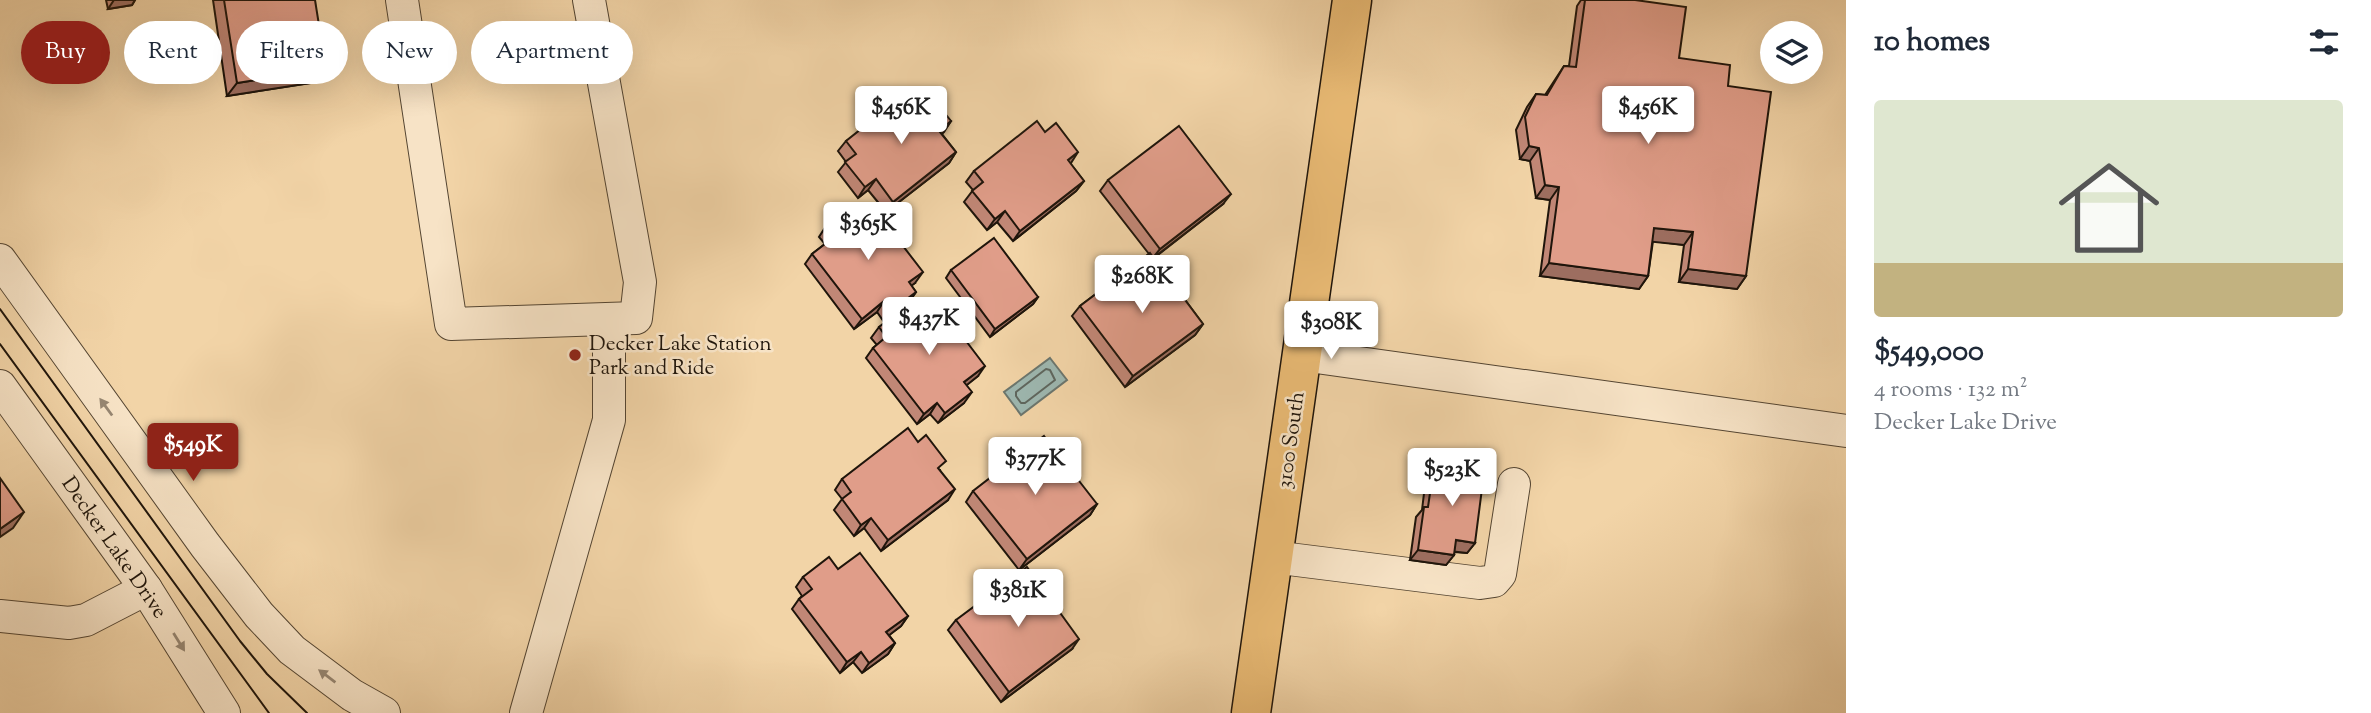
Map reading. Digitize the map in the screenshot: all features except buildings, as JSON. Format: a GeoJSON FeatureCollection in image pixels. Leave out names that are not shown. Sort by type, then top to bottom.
{"type":"FeatureCollection","features":[{"type":"Feature","properties":{"kind":"main road","name":"3100 South"},"geometry":{"type":"LineString","coordinates":[[1251,713],[1352,0]]}},
{"type":"Feature","properties":{"kind":"street"},"geometry":{"type":"LineString","coordinates":[[402,0],[451,324],[636,318],[640,282],[589,0]]}},
{"type":"Feature","properties":{"kind":"street"},"geometry":{"type":"LineString","coordinates":[[0,260],[205,545],[259,615],[292,650],[352,695],[384,713]]}},
{"type":"Feature","properties":{"kind":"street"},"geometry":{"type":"LineString","coordinates":[[526,713],[609,420],[609,319]]}},
{"type":"Feature","properties":{"kind":"street"},"geometry":{"type":"LineString","coordinates":[[1302,355],[1846,431]]}},
{"type":"Feature","properties":{"kind":"street","name":"Decker Lake Drive"},"geometry":{"type":"LineString","coordinates":[[0,386],[146,589],[224,713]]}},
{"type":"Feature","properties":{"kind":"street"},"geometry":{"type":"LineString","coordinates":[[1273,557],[1479,583],[1494,582],[1500,574],[1514,484]]}},
{"type":"Feature","properties":{"kind":"street"},"geometry":{"type":"LineString","coordinates":[[0,616],[78,622],[146,589]]}},
{"type":"Feature","properties":{"kind":"water"},"geometry":{"type":"Polygon","coordinates":[[[1050,358],[1067,380],[1021,415],[1004,392],[1050,358]]]}},
{"type":"Feature","properties":{"kind":"tram line"},"geometry":{"type":"LineString","coordinates":[[0,309],[240,641],[267,674],[307,713]]}},
{"type":"Feature","properties":{"kind":"tram line"},"geometry":{"type":"LineString","coordinates":[[0,344],[269,713]]}},
{"type":"Feature","properties":{"kind":"place","name":"Decker Lake Station Park and Ride"},"geometry":{"type":"Point","coordinates":[575,355]}}]}
